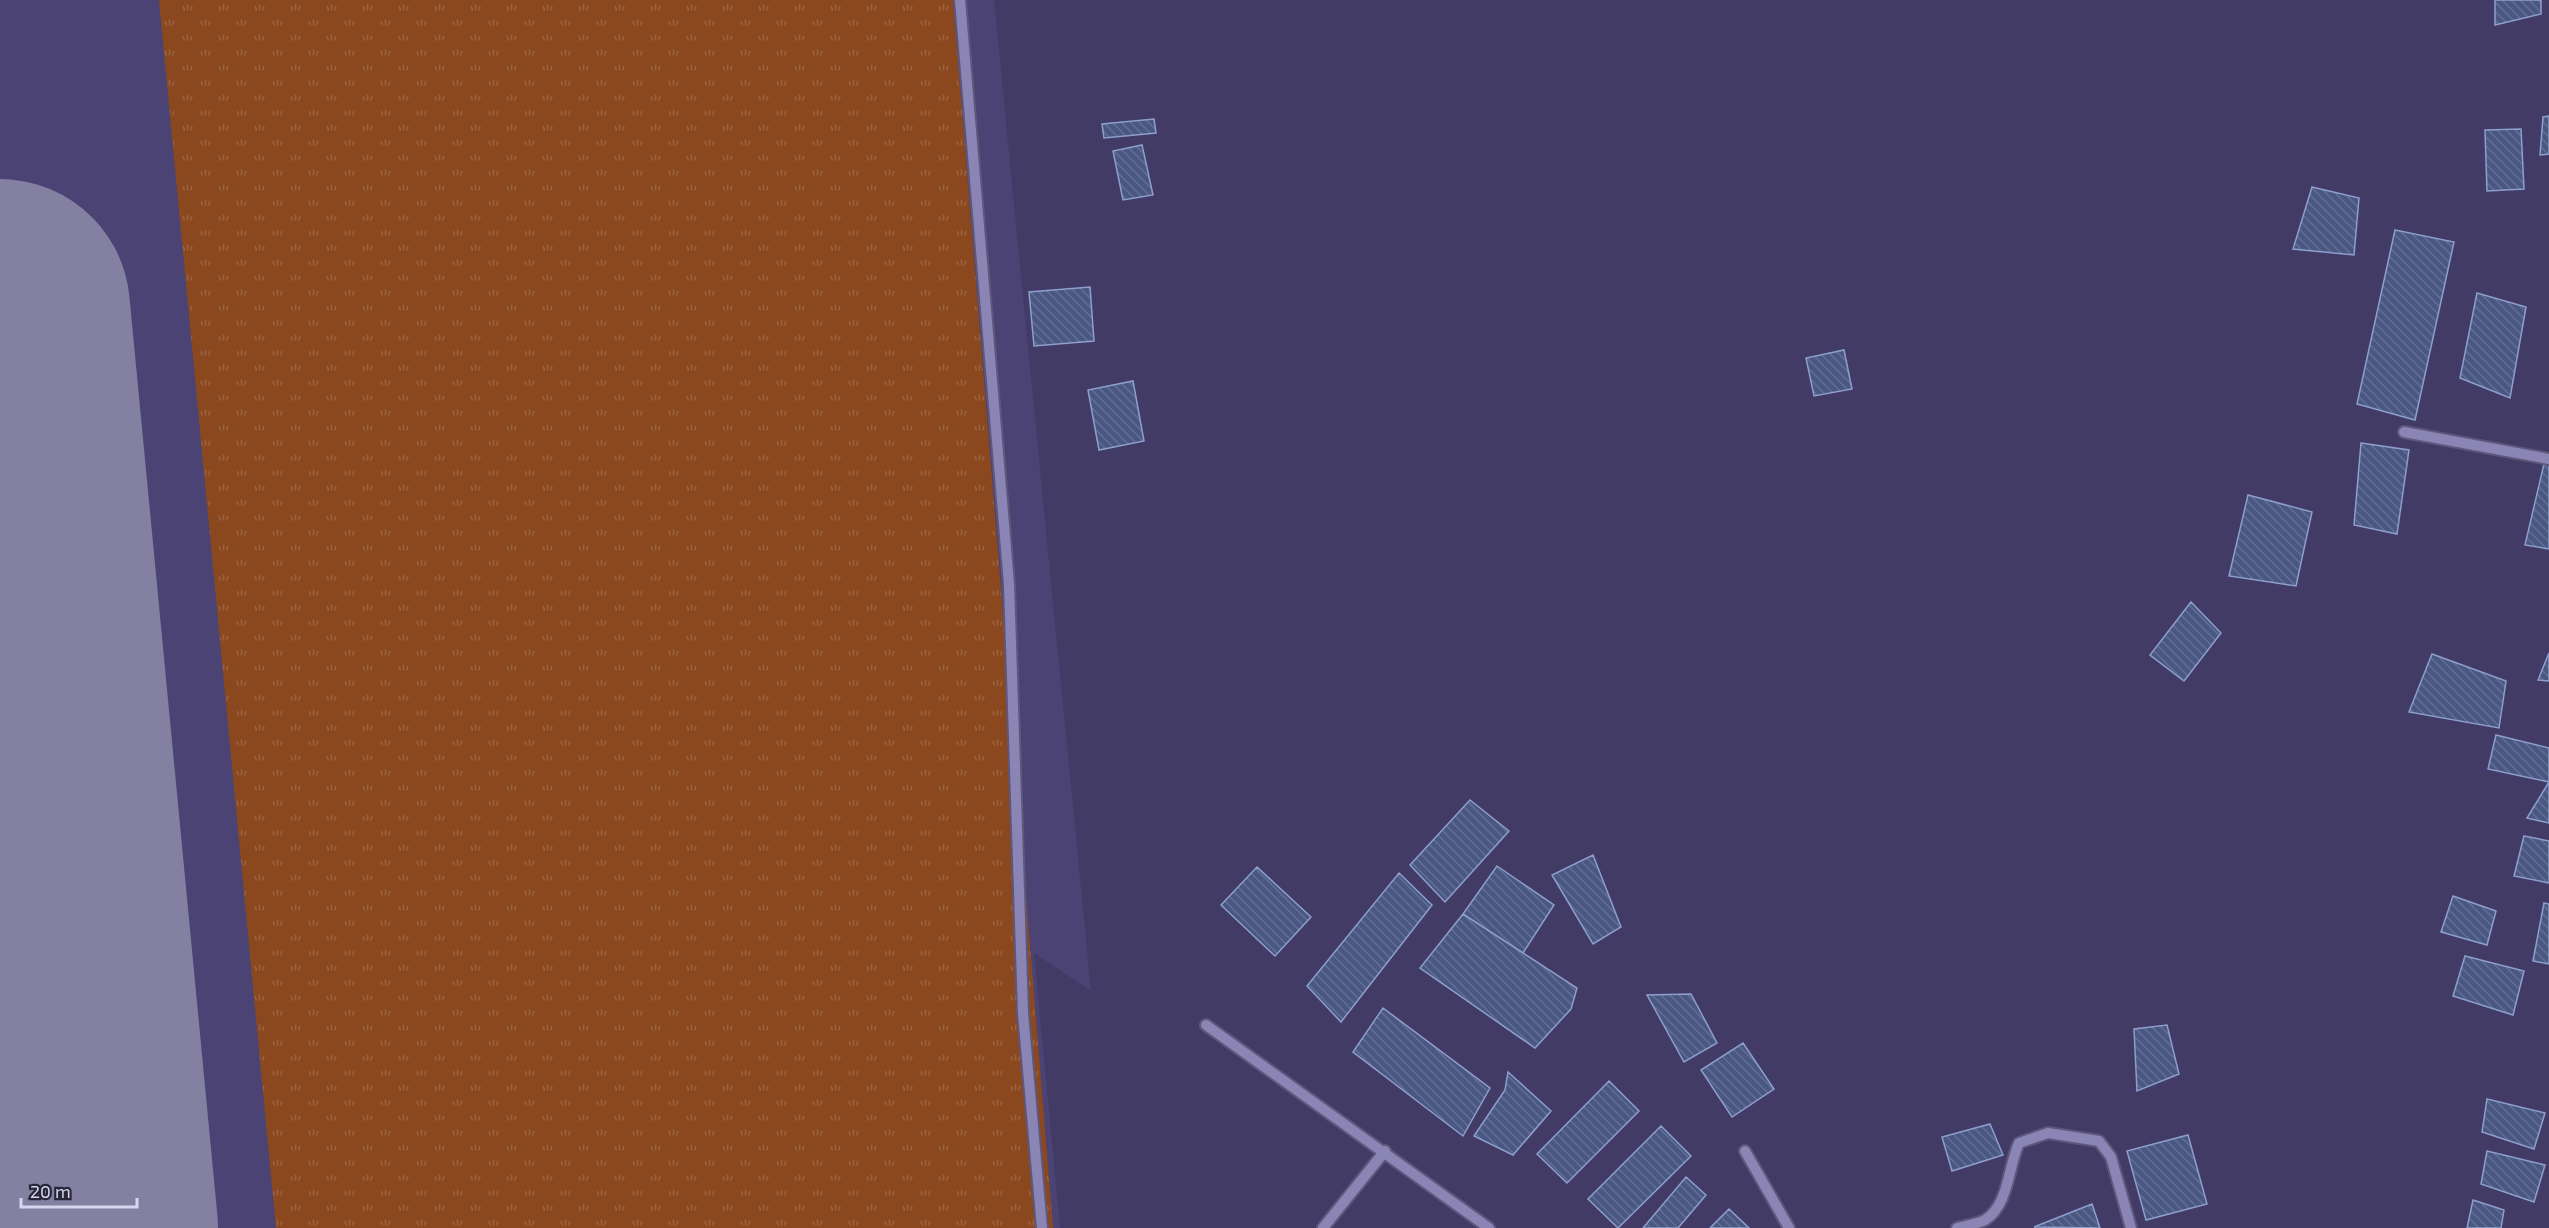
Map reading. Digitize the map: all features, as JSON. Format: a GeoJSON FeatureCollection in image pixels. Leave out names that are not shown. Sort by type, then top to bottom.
{"type":"FeatureCollection","features":[{"type":"Feature","properties":{"kind":"street"},"geometry":{"type":"LineString","coordinates":[[960,0],[1009,584],[1023,1013],[1042,1228]]}},
{"type":"Feature","properties":{"kind":"street"},"geometry":{"type":"LineString","coordinates":[[2404,432],[2549,459]]}},
{"type":"Feature","properties":{"kind":"street"},"geometry":{"type":"LineString","coordinates":[[1206,1025],[1385,1151],[1489,1228]]}},
{"type":"Feature","properties":{"kind":"street"},"geometry":{"type":"LineString","coordinates":[[1957,1228],[1984,1220],[2001,1205],[2013,1155],[2019,1143],[2048,1133],[2099,1141],[2111,1157],[2131,1228]]}},
{"type":"Feature","properties":{"kind":"street"},"geometry":{"type":"LineString","coordinates":[[1323,1228],[1385,1151]]}},
{"type":"Feature","properties":{"kind":"street"},"geometry":{"type":"LineString","coordinates":[[1745,1151],[1789,1228]]}},
{"type":"Feature","properties":{"kind":"shaded area"},"geometry":{"type":"Polygon","coordinates":[[[0,0],[994,0],[1091,991],[1034,953],[1060,1228],[0,1228],[0,0]]]}},
{"type":"Feature","properties":{"kind":"green space"},"geometry":{"type":"Polygon","coordinates":[[[159,0],[953,0],[1053,1228],[276,1228],[159,0]]]}},
{"type":"Feature","properties":{"kind":"building"},"geometry":{"type":"Polygon","coordinates":[[[2495,0],[2541,0],[2541,14],[2495,25],[2495,0]]]}},
{"type":"Feature","properties":{"kind":"building"},"geometry":{"type":"Polygon","coordinates":[[[2549,116],[2549,154],[2540,155],[2543,117],[2549,116]]]}},
{"type":"Feature","properties":{"kind":"building"},"geometry":{"type":"Polygon","coordinates":[[[1154,119],[1156,133],[1104,138],[1102,124],[1154,119]]]}},
{"type":"Feature","properties":{"kind":"building"},"geometry":{"type":"Polygon","coordinates":[[[2521,129],[2524,189],[2487,191],[2485,130],[2521,129]]]}},
{"type":"Feature","properties":{"kind":"building"},"geometry":{"type":"Polygon","coordinates":[[[1142,145],[1153,195],[1123,200],[1113,151],[1142,145]]]}},
{"type":"Feature","properties":{"kind":"building"},"geometry":{"type":"Polygon","coordinates":[[[2312,187],[2359,198],[2354,255],[2293,249],[2312,187]]]}},
{"type":"Feature","properties":{"kind":"building"},"geometry":{"type":"Polygon","coordinates":[[[2395,230],[2454,242],[2415,420],[2357,404],[2395,230]]]}},
{"type":"Feature","properties":{"kind":"building"},"geometry":{"type":"Polygon","coordinates":[[[1090,287],[1094,341],[1034,346],[1029,292],[1090,287]]]}},
{"type":"Feature","properties":{"kind":"building"},"geometry":{"type":"Polygon","coordinates":[[[2477,293],[2526,307],[2510,398],[2460,378],[2477,293]]]}},
{"type":"Feature","properties":{"kind":"building"},"geometry":{"type":"Polygon","coordinates":[[[1844,350],[1852,389],[1814,396],[1806,358],[1844,350]]]}},
{"type":"Feature","properties":{"kind":"building"},"geometry":{"type":"Polygon","coordinates":[[[1133,381],[1144,441],[1099,450],[1088,390],[1133,381]]]}},
{"type":"Feature","properties":{"kind":"building"},"geometry":{"type":"Polygon","coordinates":[[[2361,443],[2409,450],[2397,534],[2354,525],[2361,443]]]}},
{"type":"Feature","properties":{"kind":"building"},"geometry":{"type":"Polygon","coordinates":[[[2544,464],[2549,465],[2549,549],[2525,545],[2544,464]]]}},
{"type":"Feature","properties":{"kind":"building"},"geometry":{"type":"Polygon","coordinates":[[[2248,495],[2312,512],[2296,586],[2229,576],[2248,495]]]}},
{"type":"Feature","properties":{"kind":"building"},"geometry":{"type":"Polygon","coordinates":[[[2191,602],[2221,633],[2184,681],[2150,655],[2191,602]]]}},
{"type":"Feature","properties":{"kind":"building"},"geometry":{"type":"Polygon","coordinates":[[[2549,653],[2549,681],[2538,680],[2549,653]]]}},
{"type":"Feature","properties":{"kind":"building"},"geometry":{"type":"Polygon","coordinates":[[[2432,654],[2506,681],[2499,728],[2409,712],[2432,654]]]}},
{"type":"Feature","properties":{"kind":"building"},"geometry":{"type":"Polygon","coordinates":[[[2496,735],[2549,748],[2549,782],[2488,769],[2496,735]]]}},
{"type":"Feature","properties":{"kind":"building"},"geometry":{"type":"Polygon","coordinates":[[[2549,782],[2549,823],[2527,818],[2549,782]]]}},
{"type":"Feature","properties":{"kind":"building"},"geometry":{"type":"Polygon","coordinates":[[[1470,800],[1509,831],[1445,902],[1410,865],[1470,800]]]}},
{"type":"Feature","properties":{"kind":"building"},"geometry":{"type":"Polygon","coordinates":[[[2524,836],[2549,841],[2549,883],[2514,876],[2524,836]]]}},
{"type":"Feature","properties":{"kind":"building"},"geometry":{"type":"Polygon","coordinates":[[[1593,855],[1621,927],[1593,944],[1552,875],[1593,855]]]}},
{"type":"Feature","properties":{"kind":"building"},"geometry":{"type":"Polygon","coordinates":[[[1497,866],[1554,905],[1523,953],[1463,914],[1497,866]]]}},
{"type":"Feature","properties":{"kind":"building"},"geometry":{"type":"Polygon","coordinates":[[[1257,867],[1311,917],[1275,956],[1221,905],[1257,867]]]}},
{"type":"Feature","properties":{"kind":"building"},"geometry":{"type":"Polygon","coordinates":[[[1399,873],[1432,905],[1341,1022],[1307,986],[1399,873]]]}},
{"type":"Feature","properties":{"kind":"building"},"geometry":{"type":"Polygon","coordinates":[[[2453,896],[2496,911],[2487,945],[2441,932],[2453,896]]]}},
{"type":"Feature","properties":{"kind":"building"},"geometry":{"type":"Polygon","coordinates":[[[2544,903],[2549,904],[2549,964],[2533,961],[2544,903]]]}},
{"type":"Feature","properties":{"kind":"building"},"geometry":{"type":"Polygon","coordinates":[[[1463,914],[1577,988],[1571,1009],[1535,1048],[1420,968],[1463,914]]]}},
{"type":"Feature","properties":{"kind":"building"},"geometry":{"type":"Polygon","coordinates":[[[2465,956],[2524,971],[2513,1015],[2453,996],[2465,956]]]}},
{"type":"Feature","properties":{"kind":"building"},"geometry":{"type":"Polygon","coordinates":[[[1691,994],[1717,1043],[1684,1062],[1647,995],[1691,994]]]}},
{"type":"Feature","properties":{"kind":"building"},"geometry":{"type":"Polygon","coordinates":[[[1383,1008],[1490,1088],[1463,1136],[1353,1052],[1383,1008]]]}},
{"type":"Feature","properties":{"kind":"building"},"geometry":{"type":"Polygon","coordinates":[[[2167,1025],[2179,1074],[2137,1091],[2134,1029],[2167,1025]]]}},
{"type":"Feature","properties":{"kind":"building"},"geometry":{"type":"Polygon","coordinates":[[[1743,1043],[1774,1089],[1732,1117],[1701,1070],[1743,1043]]]}},
{"type":"Feature","properties":{"kind":"building"},"geometry":{"type":"Polygon","coordinates":[[[1508,1072],[1551,1111],[1513,1155],[1474,1136],[1505,1090],[1508,1072]]]}},
{"type":"Feature","properties":{"kind":"building"},"geometry":{"type":"Polygon","coordinates":[[[1609,1081],[1639,1111],[1567,1183],[1537,1154],[1609,1081]]]}},
{"type":"Feature","properties":{"kind":"building"},"geometry":{"type":"Polygon","coordinates":[[[2487,1099],[2545,1113],[2534,1149],[2482,1132],[2487,1099]]]}},
{"type":"Feature","properties":{"kind":"building"},"geometry":{"type":"Polygon","coordinates":[[[1990,1124],[2003,1155],[1952,1171],[1942,1137],[1990,1124]]]}},
{"type":"Feature","properties":{"kind":"building"},"geometry":{"type":"Polygon","coordinates":[[[1661,1126],[1691,1156],[1618,1228],[1588,1199],[1661,1126]]]}},
{"type":"Feature","properties":{"kind":"building"},"geometry":{"type":"Polygon","coordinates":[[[2188,1135],[2207,1204],[2146,1220],[2127,1151],[2188,1135]]]}},
{"type":"Feature","properties":{"kind":"building"},"geometry":{"type":"Polygon","coordinates":[[[2487,1151],[2545,1165],[2534,1202],[2481,1184],[2487,1151]]]}},
{"type":"Feature","properties":{"kind":"building"},"geometry":{"type":"Polygon","coordinates":[[[1686,1177],[1706,1195],[1678,1228],[1643,1228],[1686,1177]]]}},
{"type":"Feature","properties":{"kind":"building"},"geometry":{"type":"Polygon","coordinates":[[[2473,1200],[2504,1210],[2501,1228],[2467,1228],[2473,1200]]]}},
{"type":"Feature","properties":{"kind":"building"},"geometry":{"type":"Polygon","coordinates":[[[2092,1204],[2100,1228],[2034,1227],[2092,1204]]]}},
{"type":"Feature","properties":{"kind":"building"},"geometry":{"type":"Polygon","coordinates":[[[1729,1209],[1749,1228],[1710,1228],[1729,1209]]]}},
{"type":"Feature","properties":{"kind":"taxiway"},"geometry":{"type":"LineString","coordinates":[[80,1228],[87,1218]]}},
{"type":"Feature","properties":{"kind":"runway"},"geometry":{"type":"LineString","coordinates":[[0,309],[88,1228]]}}]}
